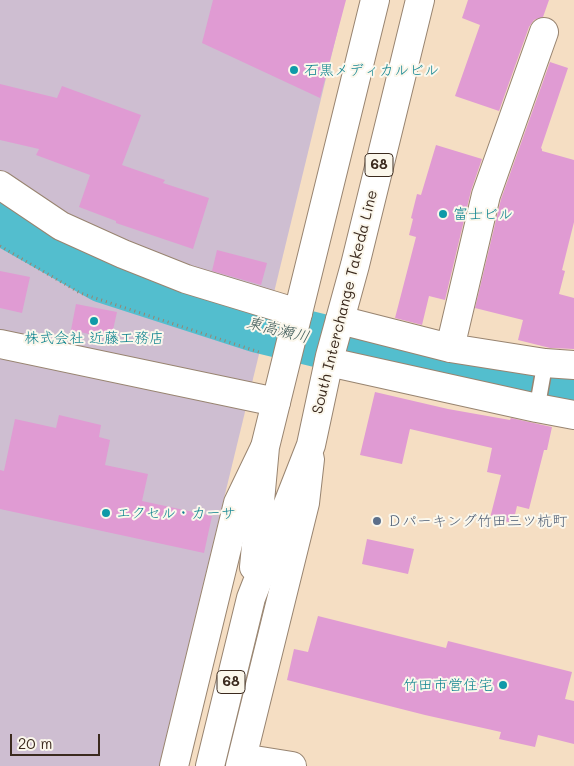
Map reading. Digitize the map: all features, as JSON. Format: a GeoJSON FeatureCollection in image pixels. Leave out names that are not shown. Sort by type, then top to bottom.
{"type":"FeatureCollection","features":[{"type":"Feature","properties":{"kind":"street","name":"South Interchange Takeda Line"},"geometry":{"type":"LineString","coordinates":[[251,598],[265,447],[276,402],[275,354],[297,315],[375,0]]}},
{"type":"Feature","properties":{"kind":"street","name":"South Interchange Takeda Line"},"geometry":{"type":"LineString","coordinates":[[210,766],[251,598],[311,445],[338,325],[355,265],[420,0]]}},
{"type":"Feature","properties":{"kind":"street"},"geometry":{"type":"LineString","coordinates":[[450,348],[486,195],[544,32]]}},
{"type":"Feature","properties":{"kind":"street"},"geometry":{"type":"LineString","coordinates":[[0,185],[61,226],[123,254],[186,279],[297,315]]}},
{"type":"Feature","properties":{"kind":"street"},"geometry":{"type":"LineString","coordinates":[[338,325],[544,370],[574,365]]}},
{"type":"Feature","properties":{"kind":"street"},"geometry":{"type":"LineString","coordinates":[[0,344],[276,402]]}},
{"type":"Feature","properties":{"kind":"street"},"geometry":{"type":"LineString","coordinates":[[330,359],[538,403],[574,415]]}},
{"type":"Feature","properties":{"kind":"street"},"geometry":{"type":"LineString","coordinates":[[292,766],[241,762],[305,503],[311,445]]}},
{"type":"Feature","properties":{"kind":"street"},"geometry":{"type":"LineString","coordinates":[[174,766],[238,503],[265,447]]}},
{"type":"Feature","properties":{"kind":"lane"},"geometry":{"type":"LineString","coordinates":[[538,403],[544,370]]}},
{"type":"Feature","properties":{"kind":"path"},"geometry":{"type":"LineString","coordinates":[[0,246],[80,293],[275,354]]}},
{"type":"Feature","properties":{"kind":"shaded area"},"geometry":{"type":"Polygon","coordinates":[[[0,0],[345,0],[159,766],[0,766],[0,0]]]}},
{"type":"Feature","properties":{"kind":"building","name":"石黒メディカルビル"},"geometry":{"type":"Polygon","coordinates":[[[213,0],[346,0],[320,98],[202,43],[213,0]]]}},
{"type":"Feature","properties":{"kind":"building"},"geometry":{"type":"Polygon","coordinates":[[[468,0],[549,0],[543,17],[534,20],[529,27],[499,111],[455,96],[480,25],[462,18],[468,0]]]}},
{"type":"Feature","properties":{"kind":"building"},"geometry":{"type":"Polygon","coordinates":[[[550,62],[568,68],[541,148],[542,151],[574,160],[574,222],[562,270],[565,271],[559,294],[574,298],[574,349],[550,348],[518,340],[523,320],[475,308],[501,199],[550,62]]]}},
{"type":"Feature","properties":{"kind":"building"},"geometry":{"type":"Polygon","coordinates":[[[0,84],[57,98],[62,86],[141,115],[122,165],[165,180],[163,183],[209,198],[193,249],[116,223],[116,221],[79,207],[90,175],[36,155],[39,149],[0,140],[0,84]]]}},
{"type":"Feature","properties":{"kind":"building"},"geometry":{"type":"Polygon","coordinates":[[[436,145],[482,159],[471,191],[445,300],[429,296],[422,325],[395,318],[416,237],[409,235],[413,219],[411,218],[417,194],[421,195],[436,145]]]}},
{"type":"Feature","properties":{"kind":"building"},"geometry":{"type":"Polygon","coordinates":[[[217,250],[267,263],[261,285],[212,271],[217,250]]]}},
{"type":"Feature","properties":{"kind":"building"},"geometry":{"type":"Polygon","coordinates":[[[0,271],[30,277],[22,313],[0,308],[0,271]]]}},
{"type":"Feature","properties":{"kind":"building","name":"株式会社 近藤工務店"},"geometry":{"type":"Polygon","coordinates":[[[76,304],[117,312],[111,339],[71,330],[76,304]]]}},
{"type":"Feature","properties":{"kind":"building"},"geometry":{"type":"Polygon","coordinates":[[[375,392],[448,409],[510,420],[511,418],[552,427],[529,509],[517,506],[513,523],[490,518],[501,475],[487,472],[492,448],[410,429],[402,464],[360,455],[375,392]]]}},
{"type":"Feature","properties":{"kind":"building"},"geometry":{"type":"Polygon","coordinates":[[[59,415],[101,425],[99,437],[110,440],[105,465],[148,474],[142,501],[212,516],[204,553],[0,509],[0,470],[4,471],[15,419],[56,428],[59,415]]]}},
{"type":"Feature","properties":{"kind":"building"},"geometry":{"type":"Polygon","coordinates":[[[367,539],[414,549],[408,574],[362,564],[367,539]]]}},
{"type":"Feature","properties":{"kind":"building"},"geometry":{"type":"Polygon","coordinates":[[[318,616],[446,648],[448,641],[572,672],[565,699],[574,701],[574,744],[538,735],[535,747],[499,739],[501,732],[287,680],[294,649],[308,652],[318,616]]]}},
{"type":"Feature","properties":{"kind":"waterway","name":"東高瀬川"},"geometry":{"type":"LineString","coordinates":[[0,217],[104,276],[259,326],[511,384],[574,393]]}},
{"type":"Feature","properties":{"kind":"place","name":"石黒メディカルビル"},"geometry":{"type":"Point","coordinates":[294,70]}},
{"type":"Feature","properties":{"kind":"place","name":"富士ビル"},"geometry":{"type":"Point","coordinates":[443,214]}},
{"type":"Feature","properties":{"kind":"place","name":"株式会社 近藤工務店"},"geometry":{"type":"Point","coordinates":[94,321]}},
{"type":"Feature","properties":{"kind":"place","name":"エクセル・カーサ"},"geometry":{"type":"Point","coordinates":[106,513]}},
{"type":"Feature","properties":{"kind":"place","name":"Ｄパーキング竹田三ツ杭町"},"geometry":{"type":"Point","coordinates":[377,521]}},
{"type":"Feature","properties":{"kind":"place","name":"竹田市営住宅"},"geometry":{"type":"Point","coordinates":[503,685]}}]}
